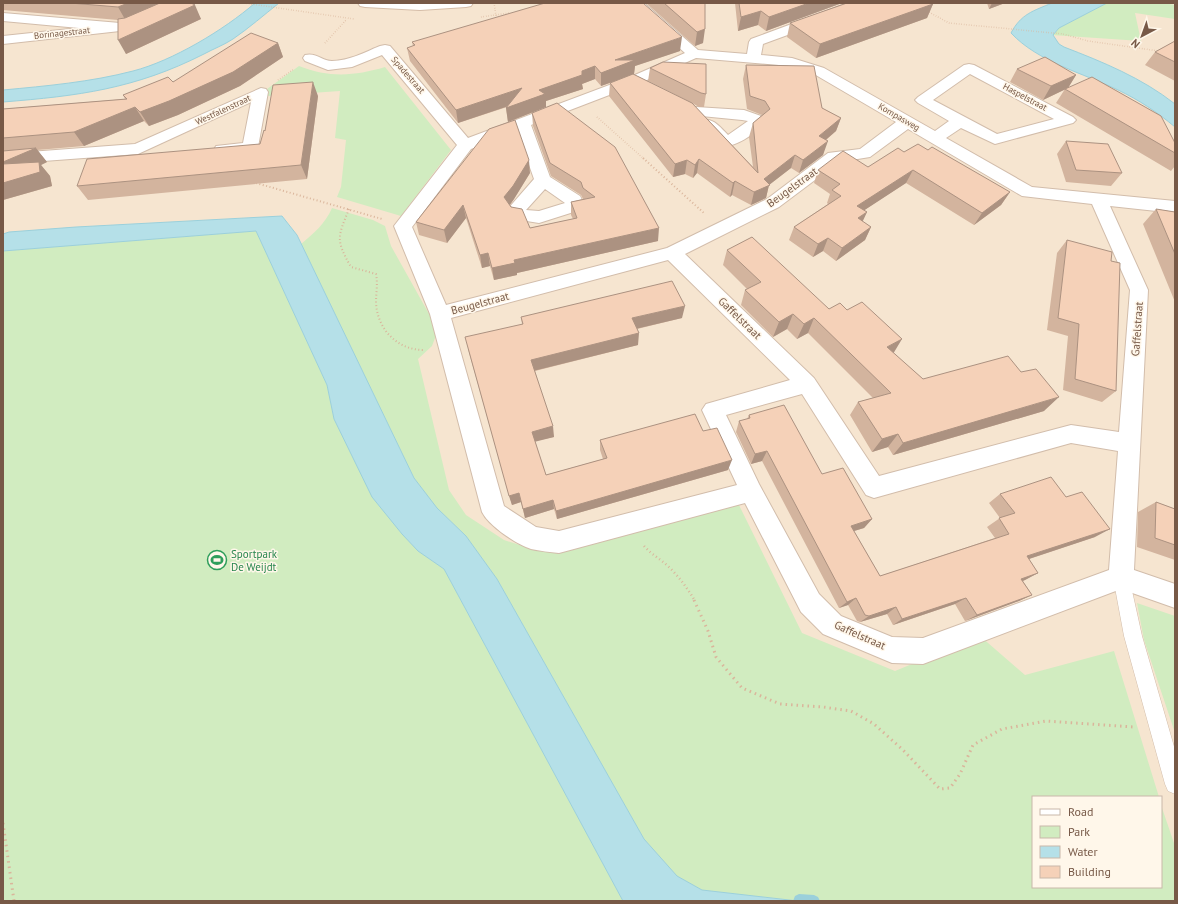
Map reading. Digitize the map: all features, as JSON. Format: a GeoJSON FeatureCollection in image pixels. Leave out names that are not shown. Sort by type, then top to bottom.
{"type":"FeatureCollection","features":[{"type":"Feature","properties":{"kind":"street"},"geometry":{"type":"LineString","coordinates":[[365,3],[420,6],[466,3]]}},
{"type":"Feature","properties":{"kind":"street"},"geometry":{"type":"LineString","coordinates":[[440,314],[421,272],[403,226],[465,145],[522,122],[634,81],[694,54],[636,3]]}},
{"type":"Feature","properties":{"kind":"street"},"geometry":{"type":"LineString","coordinates":[[754,58],[756,42],[848,8],[853,3]]}},
{"type":"Feature","properties":{"kind":"street","name":"Borinagestraat"},"geometry":{"type":"LineString","coordinates":[[3,17],[126,27],[3,40]]}},
{"type":"Feature","properties":{"kind":"street","name":"Spadestraat"},"geometry":{"type":"LineString","coordinates":[[310,58],[328,66],[347,64],[385,49],[465,145]]}},
{"type":"Feature","properties":{"kind":"street","name":"Kompasweg"},"geometry":{"type":"LineString","coordinates":[[694,54],[792,62],[819,71],[1028,192],[1175,207]]}},
{"type":"Feature","properties":{"kind":"street","name":"Haspelstraat"},"geometry":{"type":"LineString","coordinates":[[969,68],[1068,120],[995,139],[960,121],[922,100],[969,68]]}},
{"type":"Feature","properties":{"kind":"street"},"geometry":{"type":"LineString","coordinates":[[634,81],[647,88]]}},
{"type":"Feature","properties":{"kind":"street","name":"Westfalenstraat"},"geometry":{"type":"LineString","coordinates":[[3,159],[138,149],[261,92],[250,147],[204,152]]}},
{"type":"Feature","properties":{"kind":"street"},"geometry":{"type":"LineString","coordinates":[[682,105],[696,112]]}},
{"type":"Feature","properties":{"kind":"street"},"geometry":{"type":"LineString","coordinates":[[936,138],[960,121]]}},
{"type":"Feature","properties":{"kind":"street"},"geometry":{"type":"LineString","coordinates":[[522,122],[543,180]]}},
{"type":"Feature","properties":{"kind":"street","name":"Beugelstraat"},"geometry":{"type":"LineString","coordinates":[[751,491],[559,542],[532,538],[512,526],[494,512],[440,314],[672,253],[773,203],[834,157],[864,153],[907,122]]}},
{"type":"Feature","properties":{"kind":"street","name":"Westfalenstraat"},"geometry":{"type":"LineString","coordinates":[[138,149],[157,157]]}},
{"type":"Feature","properties":{"kind":"street","name":"Gaffelstraat"},"geometry":{"type":"LineString","coordinates":[[807,384],[714,410],[751,491],[810,603],[832,625],[892,650],[923,651],[1121,576],[1139,290],[1098,200]]}},
{"type":"Feature","properties":{"kind":"street","name":"Gaffelstraat"},"geometry":{"type":"LineString","coordinates":[[672,253],[807,384],[874,488],[1071,434],[1129,443]]}},
{"type":"Feature","properties":{"kind":"street"},"geometry":{"type":"LineString","coordinates":[[1121,576],[1175,596]]}},
{"type":"Feature","properties":{"kind":"lane"},"geometry":{"type":"LineString","coordinates":[[1121,576],[1133,636],[1175,784]]}},
{"type":"Feature","properties":{"kind":"path"},"geometry":{"type":"LineString","coordinates":[[245,3],[348,19]]}},
{"type":"Feature","properties":{"kind":"path"},"geometry":{"type":"LineString","coordinates":[[494,3],[496,16]]}},
{"type":"Feature","properties":{"kind":"path"},"geometry":{"type":"LineString","coordinates":[[926,11],[949,23],[1008,30],[1063,34],[1088,41],[1160,51]]}},
{"type":"Feature","properties":{"kind":"path"},"geometry":{"type":"LineString","coordinates":[[580,102],[721,229]]}},
{"type":"Feature","properties":{"kind":"path"},"geometry":{"type":"LineString","coordinates":[[255,183],[349,208],[403,226]]}},
{"type":"Feature","properties":{"kind":"path"},"geometry":{"type":"LineString","coordinates":[[349,208],[339,235],[342,251],[350,267],[376,274],[379,283],[376,303],[379,318],[389,335],[402,347],[416,351],[448,346]]}},
{"type":"Feature","properties":{"kind":"path"},"geometry":{"type":"LineString","coordinates":[[627,523],[651,554],[670,568],[687,588],[698,606],[716,657],[742,688],[780,704],[823,707],[851,711],[874,724],[903,750],[940,789],[950,788],[960,774],[973,745],[1002,729],[1046,721],[1160,730]]}},
{"type":"Feature","properties":{"kind":"path"},"geometry":{"type":"LineString","coordinates":[[3,823],[14,901]]}},
{"type":"Feature","properties":{"kind":"shaded area"},"geometry":{"type":"Polygon","coordinates":[[[3,3],[1175,3],[1175,901],[3,901],[3,3]]]}},
{"type":"Feature","properties":{"kind":"green space"},"geometry":{"type":"Polygon","coordinates":[[[1107,3],[1164,3],[1175,5],[1175,19],[1135,13],[1141,41],[1052,35],[1059,28],[1107,3]]]}},
{"type":"Feature","properties":{"kind":"green space"},"geometry":{"type":"Polygon","coordinates":[[[299,66],[310,70],[331,74],[353,74],[385,67],[451,150],[401,216],[337,197],[341,187],[346,140],[335,138],[340,91],[268,96],[267,89],[299,66]]]}},
{"type":"Feature","properties":{"kind":"green space"},"geometry":{"type":"Polygon","coordinates":[[[332,208],[373,220],[385,226],[391,246],[438,330],[432,346],[418,359],[449,490],[466,515],[504,540],[539,551],[557,550],[736,499],[802,633],[895,671],[980,636],[1025,675],[1114,651],[1159,796],[1032,796],[1032,888],[1162,888],[1162,808],[1175,846],[1175,901],[798,901],[702,890],[677,876],[644,839],[497,579],[466,536],[437,508],[414,478],[301,244],[323,224],[332,208]]]}},
{"type":"Feature","properties":{"kind":"green space","name":"Sportpark De Weijdt"},"geometry":{"type":"Polygon","coordinates":[[[256,231],[327,385],[334,419],[372,496],[402,534],[418,551],[444,569],[623,901],[3,901],[3,251],[256,231]]]}},
{"type":"Feature","properties":{"kind":"green space"},"geometry":{"type":"Polygon","coordinates":[[[1137,603],[1175,616],[1175,733],[1144,640],[1137,603]]]}},
{"type":"Feature","properties":{"kind":"water"},"geometry":{"type":"Polygon","coordinates":[[[255,3],[279,3],[233,39],[179,66],[130,83],[106,89],[56,97],[3,102],[3,90],[85,81],[133,71],[164,60],[213,34],[255,3]]]}},
{"type":"Feature","properties":{"kind":"water"},"geometry":{"type":"Polygon","coordinates":[[[1052,3],[1107,3],[1059,28],[1053,35],[1059,44],[1064,47],[1136,78],[1175,104],[1175,127],[1148,107],[1126,94],[1034,52],[1011,33],[1023,17],[1052,3]]]}},
{"type":"Feature","properties":{"kind":"water"},"geometry":{"type":"Polygon","coordinates":[[[282,216],[297,235],[414,478],[437,508],[466,536],[497,579],[644,839],[677,876],[702,890],[798,901],[623,901],[444,569],[418,551],[372,497],[334,419],[327,385],[256,231],[3,251],[3,234],[9,232],[282,216]]]}},
{"type":"Feature","properties":{"kind":"building"},"geometry":{"type":"Polygon","coordinates":[[[70,3],[128,3],[118,7],[70,3]]]}},
{"type":"Feature","properties":{"kind":"building"},"geometry":{"type":"Polygon","coordinates":[[[160,3],[191,3],[195,5],[118,40],[118,19],[125,18],[160,3]]]}},
{"type":"Feature","properties":{"kind":"building"},"geometry":{"type":"Polygon","coordinates":[[[545,3],[643,3],[682,37],[615,60],[635,60],[601,73],[595,66],[582,71],[582,75],[539,90],[545,94],[506,108],[522,88],[456,110],[407,48],[415,45],[412,42],[545,3]]]}},
{"type":"Feature","properties":{"kind":"building"},"geometry":{"type":"Polygon","coordinates":[[[664,3],[705,3],[705,29],[697,32],[664,3]]]}},
{"type":"Feature","properties":{"kind":"building"},"geometry":{"type":"Polygon","coordinates":[[[739,3],[809,3],[769,17],[761,11],[741,17],[739,3]]]}},
{"type":"Feature","properties":{"kind":"building"},"geometry":{"type":"Polygon","coordinates":[[[847,3],[933,4],[820,44],[790,23],[847,3]]]}},
{"type":"Feature","properties":{"kind":"building"},"geometry":{"type":"Polygon","coordinates":[[[251,33],[278,43],[233,72],[169,101],[140,112],[135,107],[74,132],[3,138],[3,109],[127,99],[123,95],[168,77],[173,82],[251,33]]]}},
{"type":"Feature","properties":{"kind":"building"},"geometry":{"type":"Polygon","coordinates":[[[1175,41],[1175,62],[1155,52],[1175,41]]]}},
{"type":"Feature","properties":{"kind":"building"},"geometry":{"type":"Polygon","coordinates":[[[1045,57],[1076,75],[1051,86],[1017,69],[1045,57]]]}},
{"type":"Feature","properties":{"kind":"building"},"geometry":{"type":"Polygon","coordinates":[[[663,62],[706,64],[706,94],[650,68],[663,62]]]}},
{"type":"Feature","properties":{"kind":"building"},"geometry":{"type":"Polygon","coordinates":[[[746,65],[814,66],[822,108],[841,118],[819,136],[828,141],[803,160],[795,155],[764,179],[770,185],[754,192],[735,181],[733,183],[699,159],[695,165],[687,160],[675,164],[610,83],[633,74],[692,103],[758,173],[753,123],[770,109],[765,101],[750,96],[746,65]]]}},
{"type":"Feature","properties":{"kind":"building"},"geometry":{"type":"Polygon","coordinates":[[[1092,77],[1161,116],[1175,143],[1175,153],[1065,89],[1092,77]]]}},
{"type":"Feature","properties":{"kind":"building"},"geometry":{"type":"Polygon","coordinates":[[[313,82],[301,165],[77,186],[87,159],[260,144],[264,130],[265,131],[273,85],[313,82]]]}},
{"type":"Feature","properties":{"kind":"building"},"geometry":{"type":"Polygon","coordinates":[[[557,103],[615,147],[659,228],[514,260],[515,263],[492,268],[488,253],[480,255],[463,205],[444,230],[416,222],[489,129],[515,120],[529,160],[513,186],[504,197],[511,207],[522,209],[530,228],[577,218],[571,202],[595,197],[583,188],[581,182],[550,163],[532,113],[557,103]]]}},
{"type":"Feature","properties":{"kind":"building"},"geometry":{"type":"Polygon","coordinates":[[[1066,141],[1108,144],[1122,173],[1076,170],[1066,141]]]}},
{"type":"Feature","properties":{"kind":"building"},"geometry":{"type":"Polygon","coordinates":[[[918,144],[928,150],[932,147],[1010,192],[982,213],[913,170],[857,206],[867,212],[858,218],[871,227],[842,248],[828,238],[818,244],[794,227],[841,196],[832,190],[840,184],[818,170],[843,151],[868,167],[898,148],[904,152],[918,144]]]}},
{"type":"Feature","properties":{"kind":"building"},"geometry":{"type":"Polygon","coordinates":[[[36,148],[3,162],[3,151],[36,148]]]}},
{"type":"Feature","properties":{"kind":"building"},"geometry":{"type":"Polygon","coordinates":[[[39,162],[40,172],[3,183],[3,164],[39,162]]]}},
{"type":"Feature","properties":{"kind":"building"},"geometry":{"type":"Polygon","coordinates":[[[1156,209],[1175,212],[1175,254],[1156,209]]]}},
{"type":"Feature","properties":{"kind":"building"},"geometry":{"type":"Polygon","coordinates":[[[752,237],[829,309],[840,303],[847,310],[862,302],[902,339],[887,347],[923,379],[1008,356],[1021,372],[1036,369],[1059,397],[903,443],[898,434],[882,439],[858,402],[891,393],[814,318],[804,324],[793,314],[779,322],[745,290],[761,282],[727,250],[752,237]]]}},
{"type":"Feature","properties":{"kind":"building"},"geometry":{"type":"Polygon","coordinates":[[[1067,240],[1112,252],[1111,261],[1120,263],[1116,391],[1075,379],[1079,324],[1058,318],[1067,240]]]}},
{"type":"Feature","properties":{"kind":"building"},"geometry":{"type":"Polygon","coordinates":[[[672,281],[685,306],[632,318],[639,333],[531,360],[553,426],[532,432],[546,475],[607,458],[600,440],[695,414],[703,431],[717,428],[732,460],[556,511],[553,500],[523,509],[519,493],[509,496],[465,337],[523,324],[521,317],[672,281]]]}},
{"type":"Feature","properties":{"kind":"building"},"geometry":{"type":"Polygon","coordinates":[[[784,405],[822,474],[843,468],[872,519],[851,526],[880,576],[1009,534],[999,518],[1015,513],[1000,494],[1051,477],[1066,497],[1082,492],[1110,529],[1027,556],[1038,573],[1021,579],[1032,595],[977,615],[966,598],[902,619],[896,607],[869,616],[865,615],[856,598],[847,602],[767,451],[755,454],[739,421],[750,418],[749,415],[784,405]]]}},
{"type":"Feature","properties":{"kind":"building"},"geometry":{"type":"Polygon","coordinates":[[[1156,502],[1175,509],[1175,545],[1155,538],[1156,502]]]}},
{"type":"Feature","properties":{"kind":"waterway"},"geometry":{"type":"LineString","coordinates":[[799,900],[814,901]]}},
{"type":"Feature","properties":{"kind":"place","name":"Sportpark De Weijdt"},"geometry":{"type":"Point","coordinates":[217,560]}}]}
